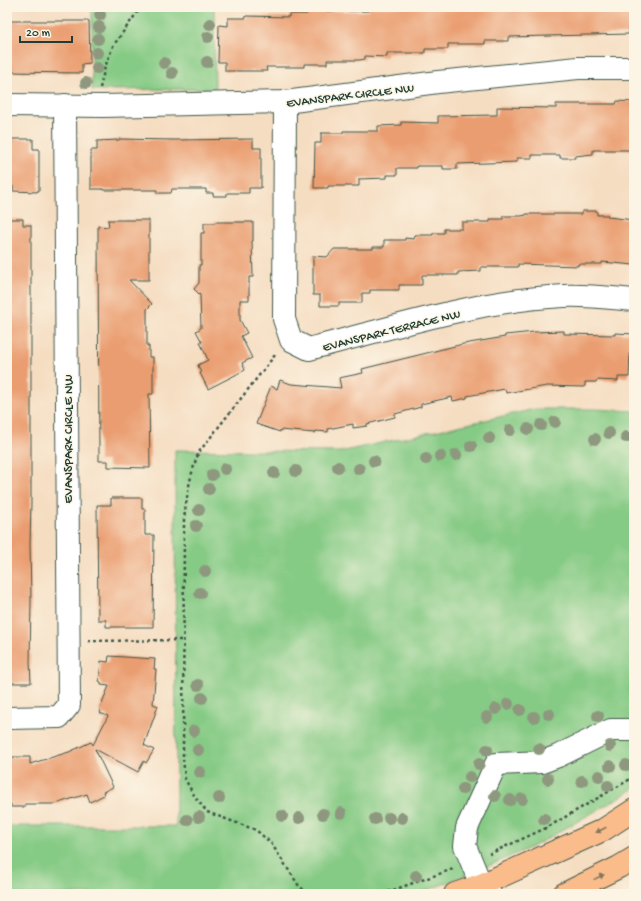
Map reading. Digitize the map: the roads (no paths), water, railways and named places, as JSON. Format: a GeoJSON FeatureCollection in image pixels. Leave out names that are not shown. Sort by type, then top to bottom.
{"type":"FeatureCollection","features":[{"type":"Feature","properties":{"kind":"main road"},"geometry":{"type":"LineString","coordinates":[[455,894],[485,891],[603,830],[634,810]]}},
{"type":"Feature","properties":{"kind":"main road"},"geometry":{"type":"LineString","coordinates":[[564,894],[620,867],[634,858]]}},
{"type":"Feature","properties":{"kind":"street","name":"EVANSPARK CIRCLE NW"},"geometry":{"type":"LineString","coordinates":[[7,105],[285,102],[438,82],[578,68],[634,68]]}},
{"type":"Feature","properties":{"kind":"street","name":"EVANSPARK TERRACE NW"},"geometry":{"type":"LineString","coordinates":[[285,102],[284,319],[291,340],[309,349],[427,319],[502,302],[565,296],[634,300]]}},
{"type":"Feature","properties":{"kind":"street","name":"EVANSPARK CIRCLE NW"},"geometry":{"type":"LineString","coordinates":[[7,718],[59,717],[69,705],[65,105]]}},
{"type":"Feature","properties":{"kind":"street"},"geometry":{"type":"LineString","coordinates":[[485,891],[465,846],[467,828],[496,764],[542,762],[558,756],[610,730],[634,730]]}}]}
